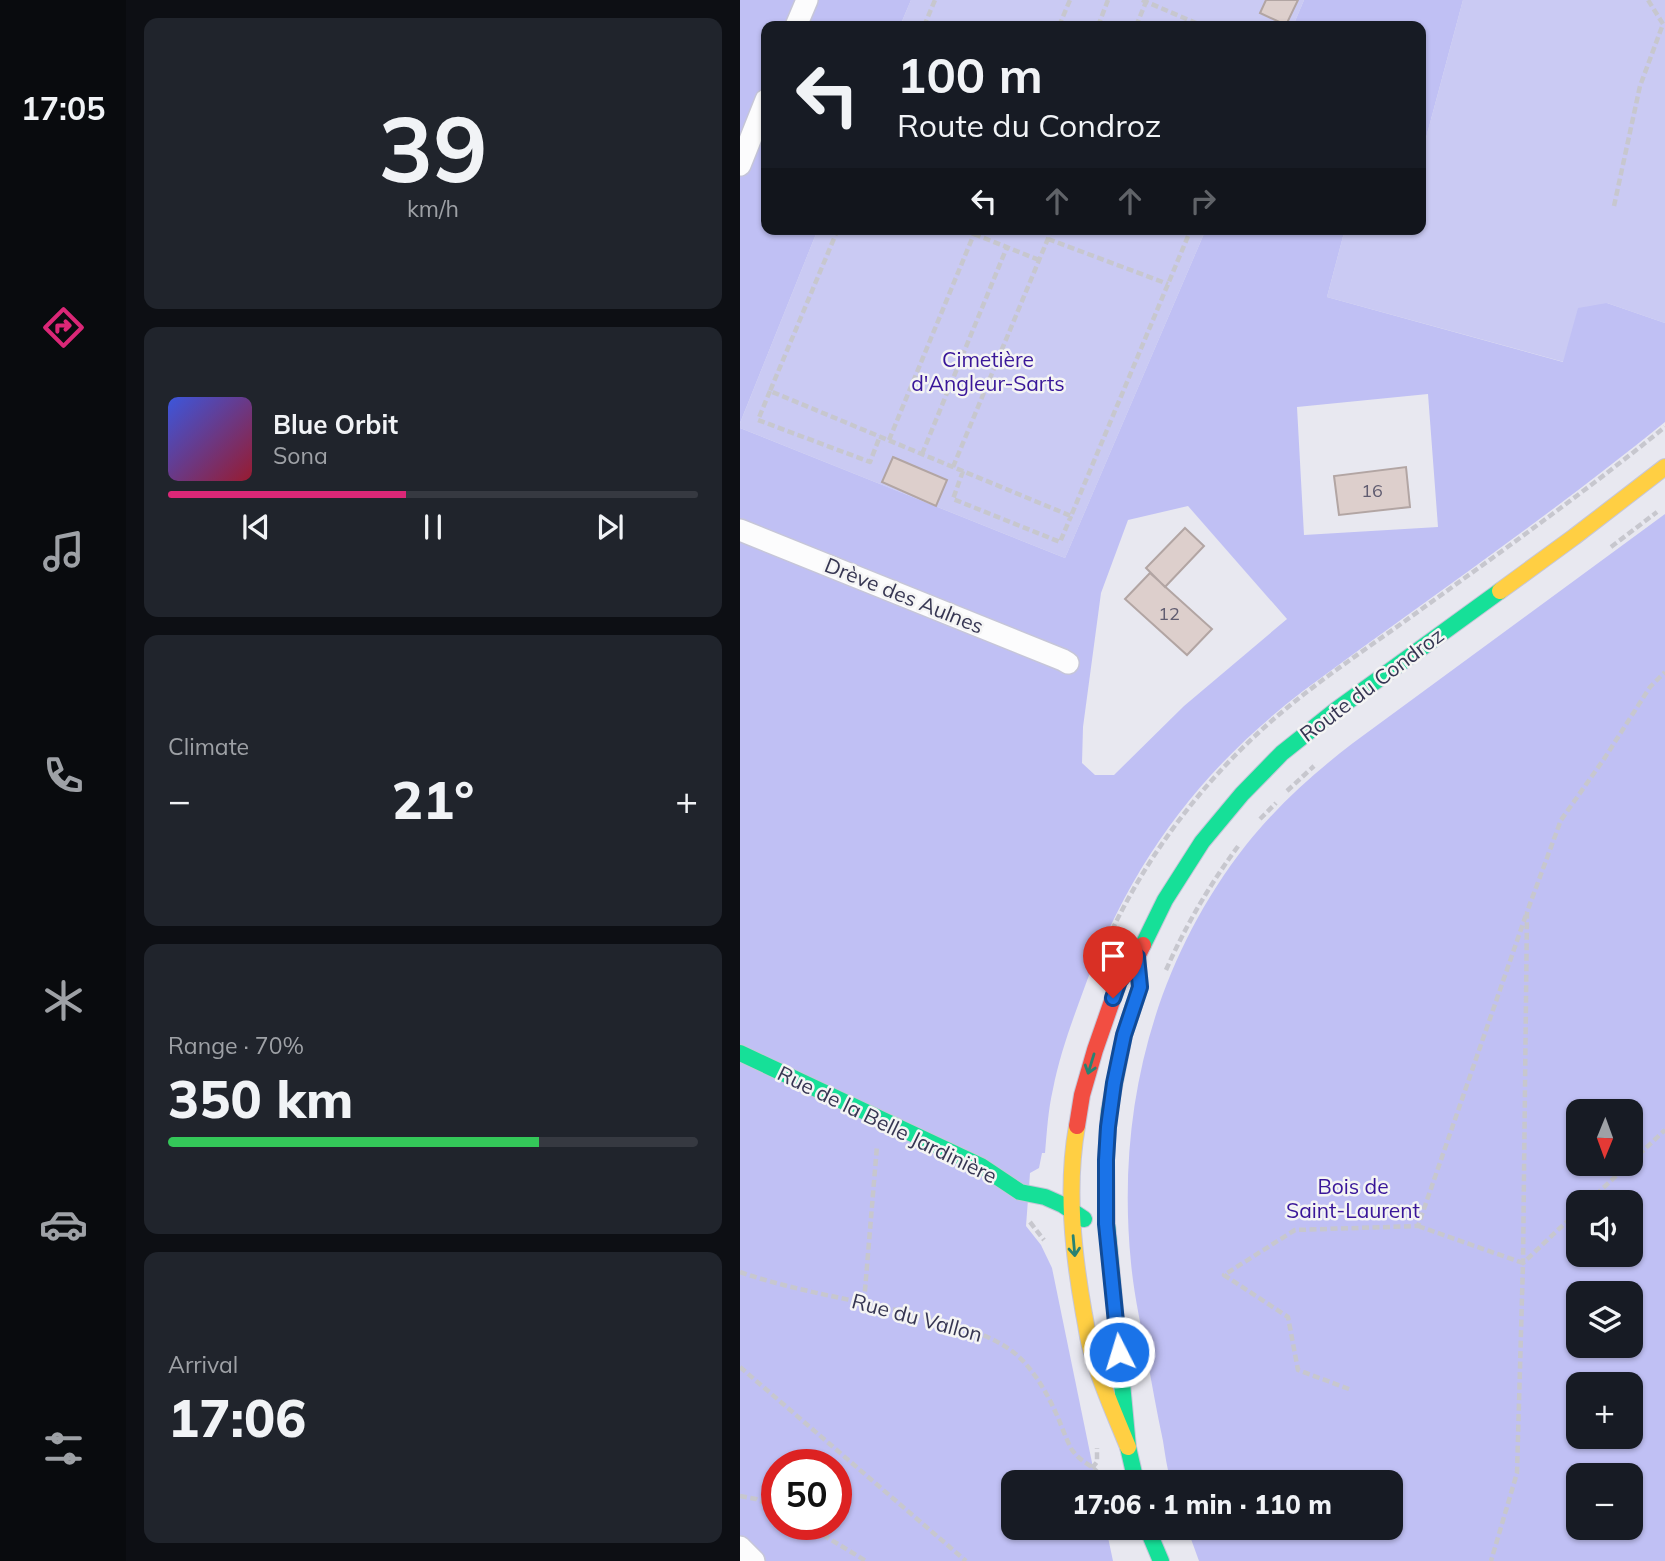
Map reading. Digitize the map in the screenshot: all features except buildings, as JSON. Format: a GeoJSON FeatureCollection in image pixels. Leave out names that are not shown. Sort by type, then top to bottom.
{"type":"FeatureCollection","features":[{"type":"Feature","properties":{"kind":"main road","name":"Route du Condroz"},"geometry":{"type":"LineString","coordinates":[[1128,1447],[1092,1356],[1076,1270],[1072,1211],[1074,1142],[1082,1095],[1119,981],[1137,957],[1165,900],[1202,842],[1281,753],[1665,467]]}},
{"type":"Feature","properties":{"kind":"main road","name":"Route du Condroz"},"geometry":{"type":"LineString","coordinates":[[1133,1470],[1128,1447],[1106,1224],[1106,1152],[1114,1083],[1124,1035],[1140,987],[1137,957]]}},
{"type":"Feature","properties":{"kind":"main road","name":"Rue de la Belle Jardinière"},"geometry":{"type":"LineString","coordinates":[[740,1053],[981,1166],[1020,1192],[1045,1197],[1072,1211]]}},
{"type":"Feature","properties":{"kind":"main road"},"geometry":{"type":"LineString","coordinates":[[1072,1211],[1093,1230],[1100,1283],[1116,1325]]}},
{"type":"Feature","properties":{"kind":"main road"},"geometry":{"type":"LineString","coordinates":[[1152,1540],[1161,1561]]}},
{"type":"Feature","properties":{"kind":"street"},"geometry":{"type":"LineString","coordinates":[[798,21],[807,0]]}},
{"type":"Feature","properties":{"kind":"street"},"geometry":{"type":"LineString","coordinates":[[740,165],[761,112]]}},
{"type":"Feature","properties":{"kind":"street","name":"Drève des Aulnes"},"geometry":{"type":"LineString","coordinates":[[740,530],[1068,663]]}},
{"type":"Feature","properties":{"kind":"street"},"geometry":{"type":"LineString","coordinates":[[740,1547],[754,1561]]}},
{"type":"Feature","properties":{"kind":"path"},"geometry":{"type":"LineString","coordinates":[[926,21],[935,0]]}},
{"type":"Feature","properties":{"kind":"path"},"geometry":{"type":"LineString","coordinates":[[1061,21],[1070,0]]}},
{"type":"Feature","properties":{"kind":"path"},"geometry":{"type":"LineString","coordinates":[[1100,21],[1108,0]]}},
{"type":"Feature","properties":{"kind":"path"},"geometry":{"type":"LineString","coordinates":[[1614,206],[1640,86],[1663,24],[1648,0]]}},
{"type":"Feature","properties":{"kind":"path"},"geometry":{"type":"LineString","coordinates":[[1138,21],[1144,1],[1191,21]]}},
{"type":"Feature","properties":{"kind":"path"},"geometry":{"type":"LineString","coordinates":[[835,235],[758,420],[870,462],[880,436]]}},
{"type":"Feature","properties":{"kind":"path"},"geometry":{"type":"LineString","coordinates":[[889,440],[974,235]]}},
{"type":"Feature","properties":{"kind":"path"},"geometry":{"type":"LineString","coordinates":[[981,235],[1039,260]]}},
{"type":"Feature","properties":{"kind":"path"},"geometry":{"type":"LineString","coordinates":[[953,467],[1050,235]]}},
{"type":"Feature","properties":{"kind":"path"},"geometry":{"type":"LineString","coordinates":[[963,471],[953,499],[1060,542],[1188,235]]}},
{"type":"Feature","properties":{"kind":"path"},"geometry":{"type":"LineString","coordinates":[[1048,239],[1168,284]]}},
{"type":"Feature","properties":{"kind":"path"},"geometry":{"type":"LineString","coordinates":[[921,454],[1007,247]]}},
{"type":"Feature","properties":{"kind":"path"},"geometry":{"type":"LineString","coordinates":[[770,391],[1071,516]]}},
{"type":"Feature","properties":{"kind":"path"},"geometry":{"type":"LineString","coordinates":[[1603,553],[1665,505]]}},
{"type":"Feature","properties":{"kind":"path"},"geometry":{"type":"LineString","coordinates":[[1418,1226],[1561,820],[1650,687],[1665,672]]}},
{"type":"Feature","properties":{"kind":"path"},"geometry":{"type":"LineString","coordinates":[[1286,792],[1314,766]]}},
{"type":"Feature","properties":{"kind":"path"},"geometry":{"type":"LineString","coordinates":[[1259,820],[1277,801]]}},
{"type":"Feature","properties":{"kind":"path"},"geometry":{"type":"LineString","coordinates":[[1165,972],[1197,908],[1216,876],[1245,837]]}},
{"type":"Feature","properties":{"kind":"path"},"geometry":{"type":"LineString","coordinates":[[1491,1561],[1517,1473],[1523,1263],[1527,912]]}},
{"type":"Feature","properties":{"kind":"path"},"geometry":{"type":"LineString","coordinates":[[864,1302],[880,1117]]}},
{"type":"Feature","properties":{"kind":"path"},"geometry":{"type":"LineString","coordinates":[[1643,1151],[1665,1130]]}},
{"type":"Feature","properties":{"kind":"path"},"geometry":{"type":"LineString","coordinates":[[1601,1190],[1616,1176]]}},
{"type":"Feature","properties":{"kind":"path"},"geometry":{"type":"LineString","coordinates":[[1523,1263],[1566,1222]]}},
{"type":"Feature","properties":{"kind":"path"},"geometry":{"type":"LineString","coordinates":[[1349,1389],[1298,1370],[1288,1317],[1224,1275],[1295,1230],[1418,1226],[1523,1263]]}},
{"type":"Feature","properties":{"kind":"path","name":"Rue du Vallon"},"geometry":{"type":"LineString","coordinates":[[740,1272],[792,1287],[931,1318],[987,1335],[1006,1346],[1036,1376],[1071,1449],[1083,1463],[1094,1470]]}},
{"type":"Feature","properties":{"kind":"path"},"geometry":{"type":"LineString","coordinates":[[740,1367],[966,1561]]}},
{"type":"Feature","properties":{"kind":"path"},"geometry":{"type":"LineString","coordinates":[[740,1496],[761,1501]]}},
{"type":"Feature","properties":{"kind":"path"},"geometry":{"type":"LineString","coordinates":[[831,1540],[866,1561]]}},
{"type":"Feature","properties":{"kind":"green space"},"geometry":{"type":"Polygon","coordinates":[[[740,0],[911,0],[902,21],[761,21],[761,235],[816,235],[740,423],[740,0]]]}},
{"type":"Feature","properties":{"kind":"green space"},"geometry":{"type":"Polygon","coordinates":[[[911,0],[1304,0],[1295,21],[902,21],[911,0]]]}},
{"type":"Feature","properties":{"kind":"green space"},"geometry":{"type":"Polygon","coordinates":[[[1304,0],[1463,0],[1426,138],[1426,21],[1295,21],[1304,0]]]}},
{"type":"Feature","properties":{"kind":"green space"},"geometry":{"type":"Polygon","coordinates":[[[1463,0],[1665,0],[1665,323],[1607,303],[1564,362],[1327,297],[1343,235],[1426,235],[1426,138],[1463,0]]]}},
{"type":"Feature","properties":{"kind":"green space","name":"Cimetière d'Angleur-Sarts"},"geometry":{"type":"Polygon","coordinates":[[[816,235],[1203,235],[1065,558],[740,428],[816,235]]]}},
{"type":"Feature","properties":{"kind":"green space"},"geometry":{"type":"Polygon","coordinates":[[[1203,235],[1343,235],[1327,297],[1563,362],[1578,308],[1607,303],[1665,323],[1665,422],[1576,492],[1303,691],[1264,723],[1197,791],[1169,827],[1120,907],[1100,950],[1058,1066],[1050,1105],[1045,1153],[1042,1153],[1039,1168],[1030,1173],[1026,1226],[1041,1245],[1052,1268],[1094,1470],[1001,1470],[1001,1540],[1109,1540],[1113,1561],[740,1561],[740,428],[1065,558],[1203,235]],[[1428,394],[1297,407],[1304,535],[1438,527],[1428,394]],[[1188,506],[1128,520],[1101,593],[1083,727],[1082,763],[1095,775],[1114,775],[1184,706],[1287,619],[1188,506]]]}},
{"type":"Feature","properties":{"kind":"green space","name":"Bois de Saint-Laurent"},"geometry":{"type":"Polygon","coordinates":[[[1665,514],[1665,1561],[1199,1561],[1191,1540],[1403,1540],[1403,1470],[1168,1470],[1131,1263],[1129,1151],[1136,1096],[1164,990],[1186,940],[1213,891],[1270,817],[1324,766],[1665,514]]]}},
{"type":"Feature","properties":{"kind":"traffic: fast"},"geometry":{"type":"LineString","coordinates":[[1143,945],[1165,900],[1202,842],[1242,794],[1282,753],[1336,710],[1500,591]]}},
{"type":"Feature","properties":{"kind":"traffic: fast"},"geometry":{"type":"LineString","coordinates":[[1133,1470],[1128,1447],[1107,1224],[1106,1160],[1109,1112],[1124,1035],[1140,987],[1137,957]]}},
{"type":"Feature","properties":{"kind":"traffic: fast"},"geometry":{"type":"LineString","coordinates":[[740,1053],[981,1166],[1020,1192],[1045,1197],[1084,1219]]}},
{"type":"Feature","properties":{"kind":"traffic: fast"},"geometry":{"type":"LineString","coordinates":[[1152,1540],[1161,1561]]}},
{"type":"Feature","properties":{"kind":"traffic: slow"},"geometry":{"type":"LineString","coordinates":[[1500,591],[1665,467]]}},
{"type":"Feature","properties":{"kind":"traffic: slow"},"geometry":{"type":"LineString","coordinates":[[1077,1126],[1071,1196],[1080,1291],[1091,1351],[1128,1447]]}},
{"type":"Feature","properties":{"kind":"traffic: jam"},"geometry":{"type":"LineString","coordinates":[[1077,1126],[1082,1095],[1095,1050],[1119,981],[1143,945]]}},
{"type":"Feature","properties":{"kind":"route"},"geometry":{"type":"LineString","coordinates":[[1113,998],[1119,981],[1137,957],[1140,987],[1124,1035],[1114,1083],[1106,1160],[1106,1224],[1119,1352]]}}]}
